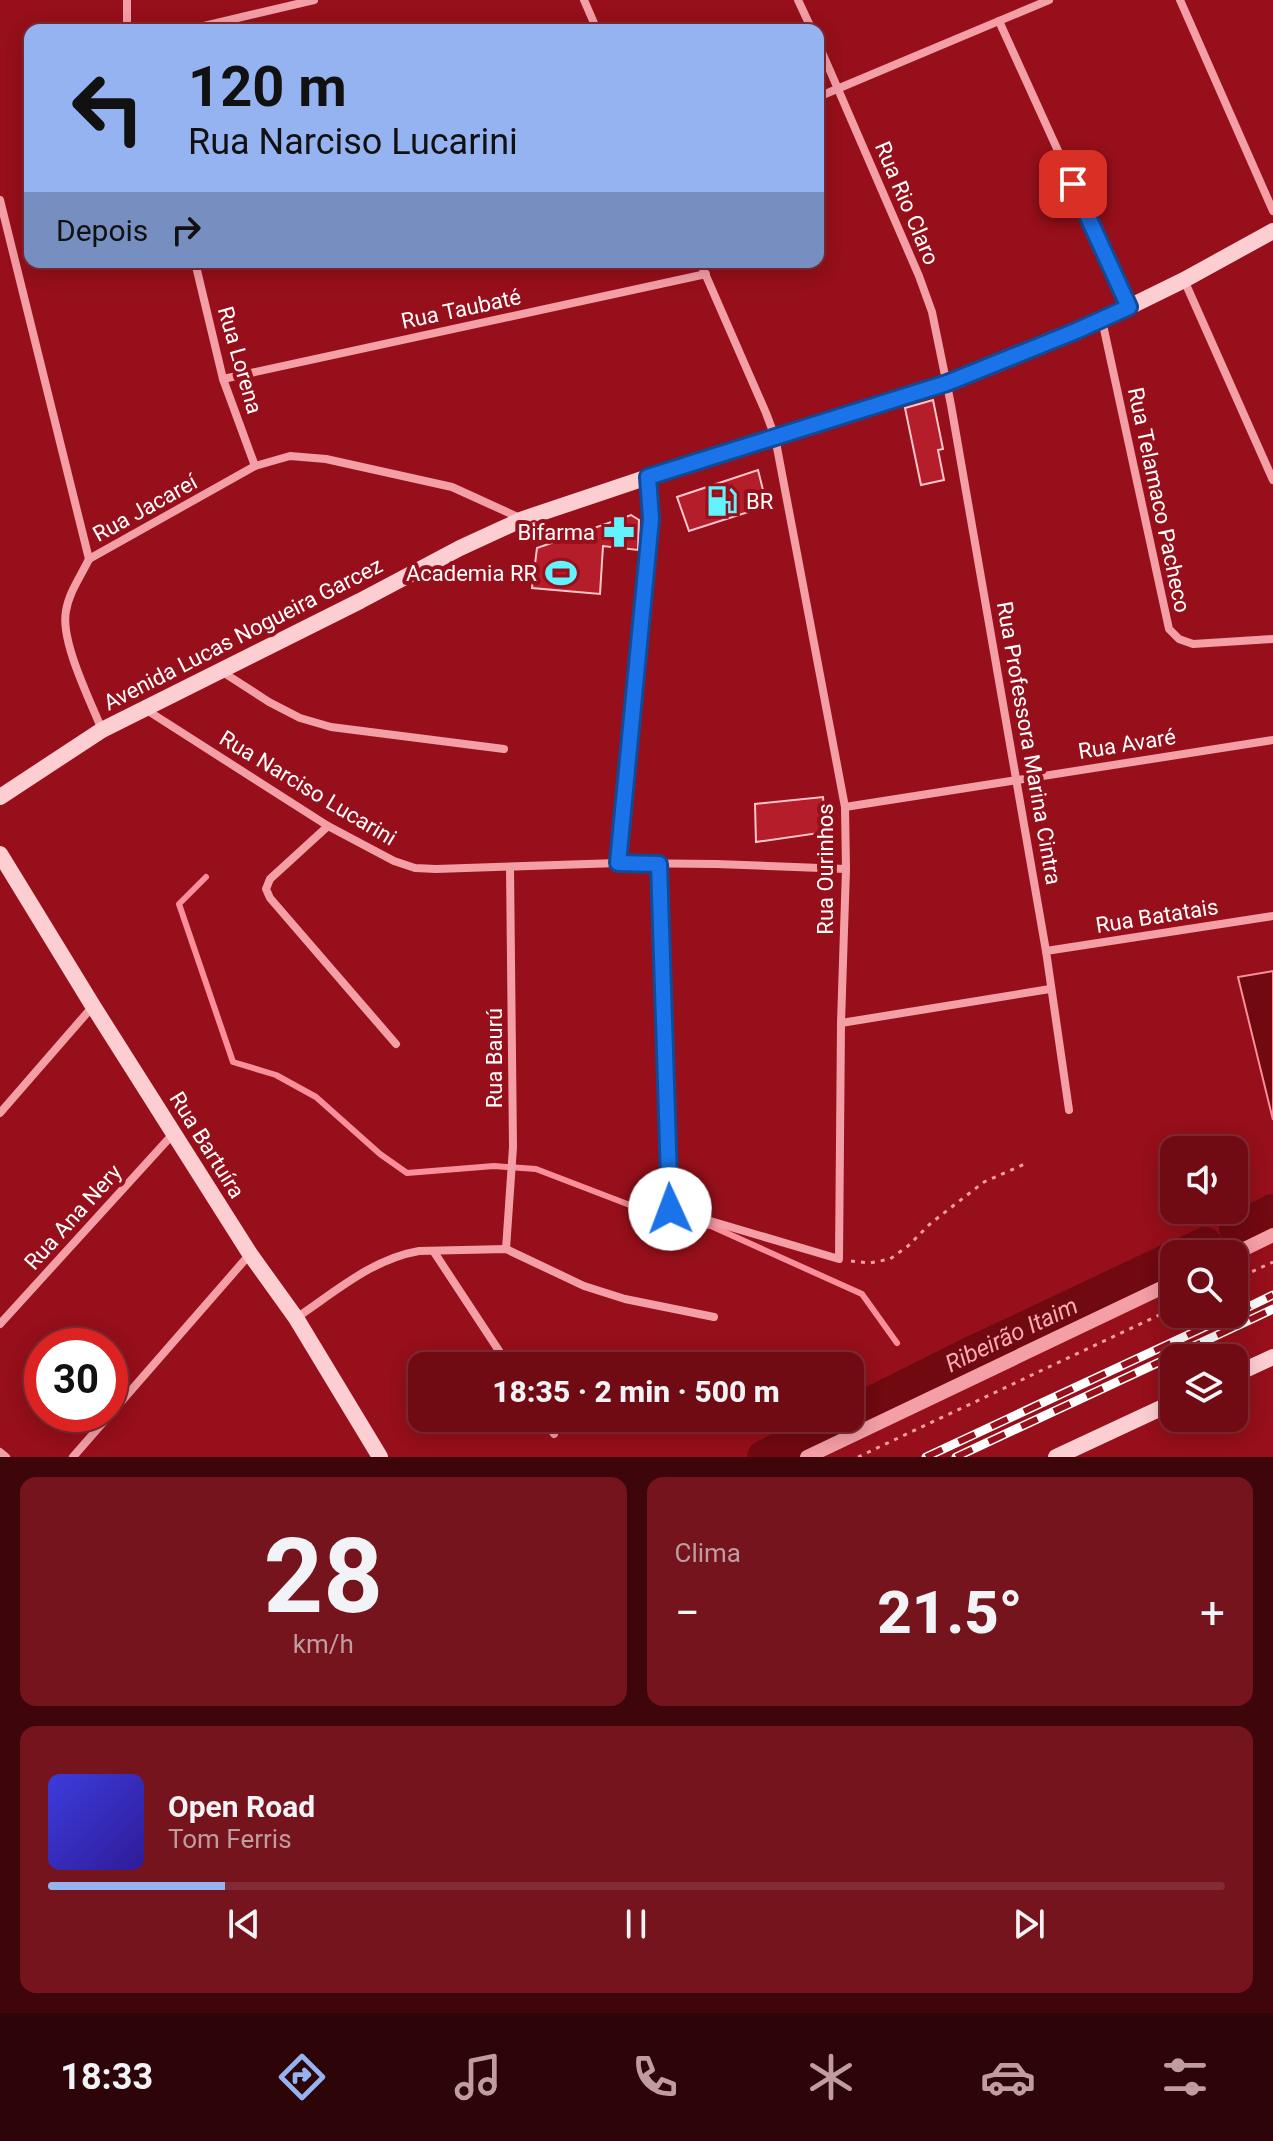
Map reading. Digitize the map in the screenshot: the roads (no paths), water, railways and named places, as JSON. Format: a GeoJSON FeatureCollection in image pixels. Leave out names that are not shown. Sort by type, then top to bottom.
{"type":"FeatureCollection","features":[{"type":"Feature","properties":{"kind":"main road","name":"Avenida Lucas Nogueira Garcez"},"geometry":{"type":"LineString","coordinates":[[0,797],[102,730],[523,519],[947,383],[1129,307],[1273,231]]}},
{"type":"Feature","properties":{"kind":"main road","name":"Rua Bartuíra"},"geometry":{"type":"LineString","coordinates":[[0,854],[173,1134],[250,1254],[296,1318],[380,1457]]}},
{"type":"Feature","properties":{"kind":"main road"},"geometry":{"type":"LineString","coordinates":[[1248,1369],[1273,1357]]}},
{"type":"Feature","properties":{"kind":"main road"},"geometry":{"type":"LineString","coordinates":[[1056,1457],[1160,1409]]}},
{"type":"Feature","properties":{"kind":"street"},"geometry":{"type":"LineString","coordinates":[[127,0],[127,24]]}},
{"type":"Feature","properties":{"kind":"street"},"geometry":{"type":"LineString","coordinates":[[212,24],[312,0]]}},
{"type":"Feature","properties":{"kind":"street"},"geometry":{"type":"LineString","coordinates":[[584,0],[594,24]]}},
{"type":"Feature","properties":{"kind":"street"},"geometry":{"type":"LineString","coordinates":[[798,0],[809,24]]}},
{"type":"Feature","properties":{"kind":"street"},"geometry":{"type":"LineString","coordinates":[[1180,0],[1273,211]]}},
{"type":"Feature","properties":{"kind":"street"},"geometry":{"type":"LineString","coordinates":[[824,95],[1046,1]]}},
{"type":"Feature","properties":{"kind":"street"},"geometry":{"type":"LineString","coordinates":[[999,21],[1129,307]]}},
{"type":"Feature","properties":{"kind":"street","name":"Rua Rio Claro"},"geometry":{"type":"LineString","coordinates":[[824,56],[919,276],[932,312],[947,383]]}},
{"type":"Feature","properties":{"kind":"street","name":"Rua Jacareí"},"geometry":{"type":"LineString","coordinates":[[0,200],[89,559],[255,466],[290,456],[326,459],[452,487],[523,519]]}},
{"type":"Feature","properties":{"kind":"street","name":"Rua Lorena"},"geometry":{"type":"LineString","coordinates":[[196,268],[223,379],[255,466]]}},
{"type":"Feature","properties":{"kind":"street","name":"Rua Ourinhos"},"geometry":{"type":"LineString","coordinates":[[670,1209],[839,1259],[845,807],[775,437],[703,268]]}},
{"type":"Feature","properties":{"kind":"street","name":"Rua Taubaté"},"geometry":{"type":"LineString","coordinates":[[223,379],[706,274]]}},
{"type":"Feature","properties":{"kind":"street"},"geometry":{"type":"LineString","coordinates":[[1184,280],[1273,480]]}},
{"type":"Feature","properties":{"kind":"street","name":"Rua Telamaco Pacheco"},"geometry":{"type":"LineString","coordinates":[[1102,319],[1168,627],[1174,636],[1193,644],[1273,639]]}},
{"type":"Feature","properties":{"kind":"street","name":"Rua Professora Marina Cintra"},"geometry":{"type":"LineString","coordinates":[[947,383],[1046,951],[1069,1110]]}},
{"type":"Feature","properties":{"kind":"street"},"geometry":{"type":"LineString","coordinates":[[618,863],[651,519],[648,477]]}},
{"type":"Feature","properties":{"kind":"street"},"geometry":{"type":"LineString","coordinates":[[89,559],[71,594],[64,626],[68,644],[102,730]]}},
{"type":"Feature","properties":{"kind":"street"},"geometry":{"type":"LineString","coordinates":[[221,671],[300,718],[331,727],[504,749]]}},
{"type":"Feature","properties":{"kind":"street","name":"Rua Narciso Lucarini"},"geometry":{"type":"LineString","coordinates":[[144,709],[328,826],[394,861],[415,868],[618,863],[846,869]]}},
{"type":"Feature","properties":{"kind":"street","name":"Rua Avaré"},"geometry":{"type":"LineString","coordinates":[[845,807],[1273,740]]}},
{"type":"Feature","properties":{"kind":"street"},"geometry":{"type":"LineString","coordinates":[[328,826],[270,879],[266,889],[270,898],[396,1044]]}},
{"type":"Feature","properties":{"kind":"street"},"geometry":{"type":"LineString","coordinates":[[636,1199],[670,1209],[659,864]]}},
{"type":"Feature","properties":{"kind":"street","name":"Rua Baurú"},"geometry":{"type":"LineString","coordinates":[[506,1249],[513,1147],[510,867]]}},
{"type":"Feature","properties":{"kind":"street","name":"Rua Batatais"},"geometry":{"type":"LineString","coordinates":[[1046,951],[1273,916]]}},
{"type":"Feature","properties":{"kind":"street"},"geometry":{"type":"LineString","coordinates":[[841,1023],[1050,989]]}},
{"type":"Feature","properties":{"kind":"street"},"geometry":{"type":"LineString","coordinates":[[0,1113],[93,1006]]}},
{"type":"Feature","properties":{"kind":"street","name":"Rua Ana Nery"},"geometry":{"type":"LineString","coordinates":[[0,1324],[173,1134]]}},
{"type":"Feature","properties":{"kind":"street"},"geometry":{"type":"LineString","coordinates":[[1248,1247],[1273,1235]]}},
{"type":"Feature","properties":{"kind":"street"},"geometry":{"type":"LineString","coordinates":[[296,1318],[368,1269],[406,1254],[506,1249],[584,1286],[625,1299],[714,1317]]}},
{"type":"Feature","properties":{"kind":"street"},"geometry":{"type":"LineString","coordinates":[[434,1252],[500,1352]]}},
{"type":"Feature","properties":{"kind":"street"},"geometry":{"type":"LineString","coordinates":[[73,1457],[250,1254]]}},
{"type":"Feature","properties":{"kind":"street"},"geometry":{"type":"LineString","coordinates":[[807,1457],[1160,1289]]}},
{"type":"Feature","properties":{"kind":"street"},"geometry":{"type":"LineString","coordinates":[[0,1452],[6,1457]]}},
{"type":"Feature","properties":{"kind":"waterway"},"geometry":{"type":"LineString","coordinates":[[206,877],[179,904],[233,1062],[276,1075],[316,1097],[380,1154],[407,1173],[494,1166],[536,1169],[669,1220],[711,1226],[862,1294],[897,1343]]}},
{"type":"Feature","properties":{"kind":"waterway","name":"Ribeirão Itaim"},"geometry":{"type":"LineString","coordinates":[[1236,1229],[1273,1211]]}},
{"type":"Feature","properties":{"kind":"waterway","name":"Ribeirão Itaim"},"geometry":{"type":"LineString","coordinates":[[864,1407],[1160,1265]]}},
{"type":"Feature","properties":{"kind":"waterway","name":"Ribeirão Itaim"},"geometry":{"type":"LineString","coordinates":[[764,1457],[815,1432]]}},
{"type":"Feature","properties":{"kind":"railway"},"geometry":{"type":"LineString","coordinates":[[1248,1307],[1273,1295]]}},
{"type":"Feature","properties":{"kind":"railway"},"geometry":{"type":"LineString","coordinates":[[956,1457],[1273,1309]]}},
{"type":"Feature","properties":{"kind":"railway"},"geometry":{"type":"LineString","coordinates":[[926,1457],[1203,1328]]}},
{"type":"Feature","properties":{"kind":"place","name":"BR"},"geometry":{"type":"Point","coordinates":[722,501]}},
{"type":"Feature","properties":{"kind":"place","name":"Bifarma"},"geometry":{"type":"Point","coordinates":[619,532]}},
{"type":"Feature","properties":{"kind":"place","name":"Academia RR"},"geometry":{"type":"Point","coordinates":[561,573]}}]}
